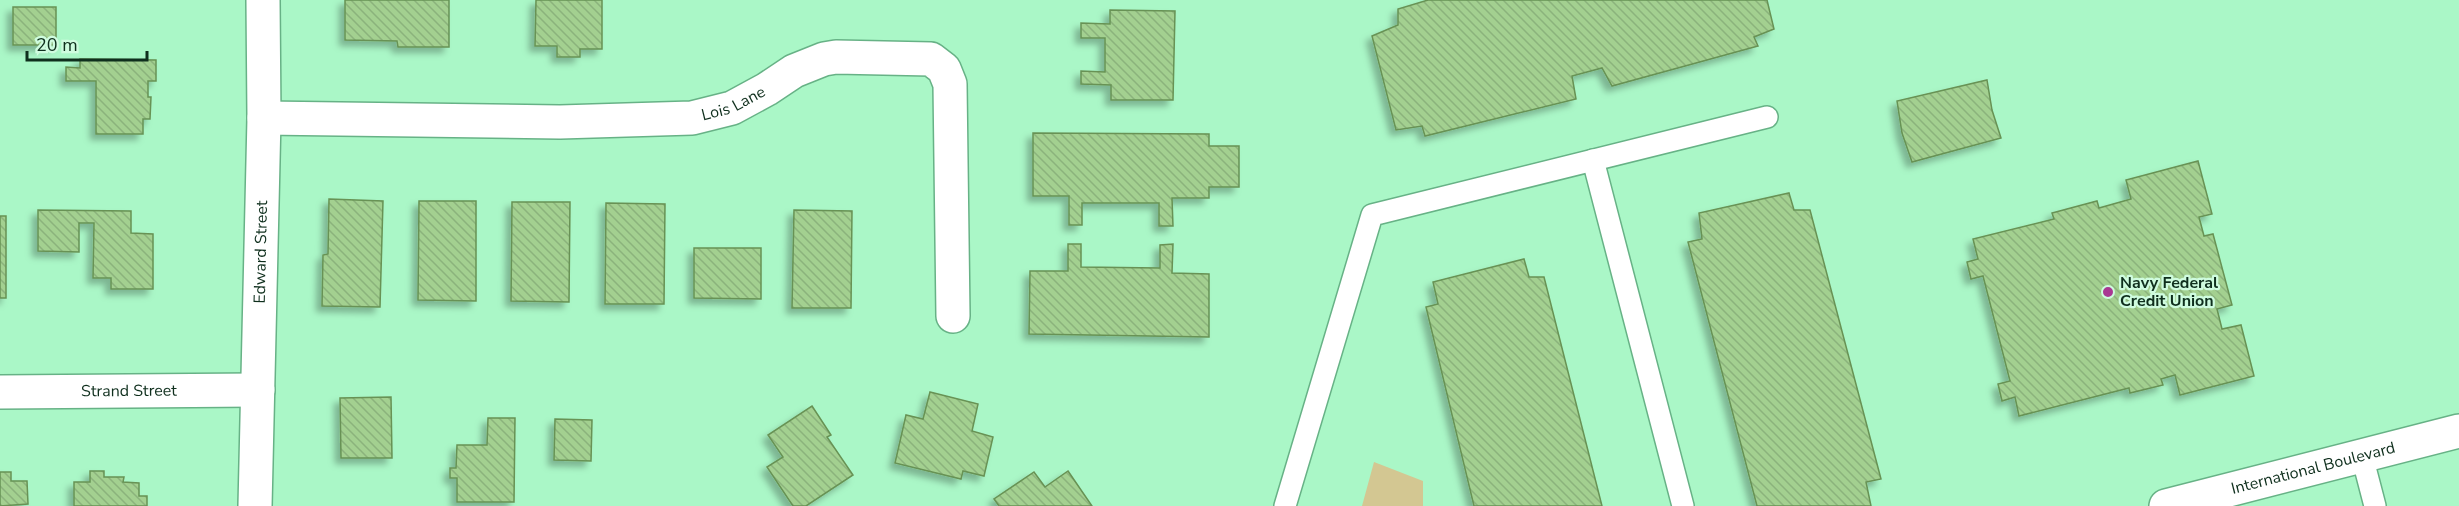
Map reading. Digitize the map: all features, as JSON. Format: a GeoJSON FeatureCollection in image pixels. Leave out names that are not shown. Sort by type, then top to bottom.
{"type":"FeatureCollection","features":[{"type":"Feature","properties":{"kind":"street","name":"Edward Street"},"geometry":{"type":"LineString","coordinates":[[255,506],[264,118],[263,0]]}},
{"type":"Feature","properties":{"kind":"street","name":"Lois Lane"},"geometry":{"type":"LineString","coordinates":[[264,118],[560,122],[692,118],[732,108],[794,71],[824,59],[836,57],[931,59],[944,69],[950,84],[953,316]]}},
{"type":"Feature","properties":{"kind":"street","name":"Strand Street"},"geometry":{"type":"LineString","coordinates":[[0,392],[258,390]]}},
{"type":"Feature","properties":{"kind":"street","name":"International Boulevard"},"geometry":{"type":"LineString","coordinates":[[2166,506],[2459,431]]}},
{"type":"Feature","properties":{"kind":"lane"},"geometry":{"type":"LineString","coordinates":[[1286,506],[1372,215],[1767,117]]}},
{"type":"Feature","properties":{"kind":"lane"},"geometry":{"type":"LineString","coordinates":[[1593,160],[1683,506]]}},
{"type":"Feature","properties":{"kind":"lane"},"geometry":{"type":"LineString","coordinates":[[2362,456],[2375,506]]}},
{"type":"Feature","properties":{"kind":"shaded area"},"geometry":{"type":"Polygon","coordinates":[[[1374,462],[1423,481],[1423,506],[1362,506],[1374,462]]]}},
{"type":"Feature","properties":{"kind":"building"},"geometry":{"type":"Polygon","coordinates":[[[345,0],[449,0],[449,47],[398,47],[397,41],[345,40],[345,0]]]}},
{"type":"Feature","properties":{"kind":"building"},"geometry":{"type":"Polygon","coordinates":[[[536,0],[602,0],[602,49],[580,49],[580,57],[557,57],[557,46],[535,46],[536,0]]]}},
{"type":"Feature","properties":{"kind":"building"},"geometry":{"type":"Polygon","coordinates":[[[1428,0],[1767,0],[1774,29],[1754,37],[1758,46],[1612,86],[1602,68],[1572,76],[1576,99],[1425,136],[1422,126],[1396,130],[1372,36],[1398,25],[1398,9],[1428,0]]]}},
{"type":"Feature","properties":{"kind":"building"},"geometry":{"type":"Polygon","coordinates":[[[13,7],[56,7],[56,45],[13,45],[13,7]]]}},
{"type":"Feature","properties":{"kind":"building"},"geometry":{"type":"Polygon","coordinates":[[[1110,10],[1175,11],[1173,100],[1111,100],[1111,85],[1081,84],[1081,71],[1105,72],[1105,38],[1081,38],[1081,23],[1110,24],[1110,10]]]}},
{"type":"Feature","properties":{"kind":"building"},"geometry":{"type":"Polygon","coordinates":[[[80,59],[156,60],[156,81],[148,81],[148,97],[151,97],[150,119],[143,119],[143,134],[96,134],[96,81],[66,81],[66,67],[80,68],[80,59]]]}},
{"type":"Feature","properties":{"kind":"building"},"geometry":{"type":"Polygon","coordinates":[[[1987,80],[1992,110],[2001,138],[1912,162],[1902,133],[1897,101],[1987,80]]]}},
{"type":"Feature","properties":{"kind":"building"},"geometry":{"type":"Polygon","coordinates":[[[1033,133],[1209,134],[1209,146],[1239,146],[1239,187],[1209,187],[1209,198],[1172,198],[1173,226],[1159,226],[1159,203],[1082,203],[1082,225],[1069,225],[1069,196],[1033,196],[1033,133]]]}},
{"type":"Feature","properties":{"kind":"building","name":"Navy Federal Credit Union"},"geometry":{"type":"Polygon","coordinates":[[[2198,161],[2212,214],[2199,217],[2204,236],[2213,234],[2232,305],[2217,309],[2222,329],[2241,325],[2254,376],[2180,395],[2175,375],[2161,379],[2163,385],[2130,393],[2129,388],[2019,416],[2015,397],[2002,401],[1998,384],[2010,381],[1983,276],[1971,279],[1967,262],[1978,259],[1973,239],[2054,219],[2052,213],[2097,201],[2099,208],[2131,199],[2126,180],[2198,161]]]}},
{"type":"Feature","properties":{"kind":"building"},"geometry":{"type":"Polygon","coordinates":[[[1789,193],[1794,210],[1810,210],[1881,479],[1866,482],[1871,506],[1757,506],[1688,242],[1702,239],[1699,213],[1789,193]]]}},
{"type":"Feature","properties":{"kind":"building"},"geometry":{"type":"Polygon","coordinates":[[[329,199],[383,201],[380,307],[322,306],[323,255],[328,254],[329,199]]]}},
{"type":"Feature","properties":{"kind":"building"},"geometry":{"type":"Polygon","coordinates":[[[419,201],[476,201],[476,301],[418,300],[419,201]]]}},
{"type":"Feature","properties":{"kind":"building"},"geometry":{"type":"Polygon","coordinates":[[[512,202],[570,202],[569,302],[511,301],[512,202]]]}},
{"type":"Feature","properties":{"kind":"building"},"geometry":{"type":"Polygon","coordinates":[[[606,203],[665,204],[664,304],[605,304],[606,203]]]}},
{"type":"Feature","properties":{"kind":"building"},"geometry":{"type":"Polygon","coordinates":[[[38,210],[131,211],[131,233],[153,234],[153,289],[111,289],[111,278],[93,278],[94,223],[79,223],[79,252],[38,251],[38,210]]]}},
{"type":"Feature","properties":{"kind":"building"},"geometry":{"type":"Polygon","coordinates":[[[794,210],[852,211],[851,308],[792,308],[794,210]]]}},
{"type":"Feature","properties":{"kind":"building"},"geometry":{"type":"Polygon","coordinates":[[[0,216],[6,216],[6,298],[0,298],[0,216]]]}},
{"type":"Feature","properties":{"kind":"building"},"geometry":{"type":"Polygon","coordinates":[[[1068,244],[1081,244],[1081,267],[1160,268],[1160,245],[1173,244],[1172,273],[1209,274],[1209,337],[1029,334],[1030,271],[1068,271],[1068,244]]]}},
{"type":"Feature","properties":{"kind":"building"},"geometry":{"type":"Polygon","coordinates":[[[694,248],[761,248],[761,299],[694,298],[694,248]]]}},
{"type":"Feature","properties":{"kind":"building"},"geometry":{"type":"Polygon","coordinates":[[[1524,259],[1529,277],[1544,277],[1602,506],[1474,506],[1426,307],[1438,304],[1433,282],[1524,259]]]}},
{"type":"Feature","properties":{"kind":"building"},"geometry":{"type":"Polygon","coordinates":[[[930,392],[978,404],[972,431],[993,437],[984,476],[963,471],[961,479],[895,463],[906,415],[923,419],[930,392]]]}},
{"type":"Feature","properties":{"kind":"building"},"geometry":{"type":"Polygon","coordinates":[[[391,397],[392,458],[341,458],[340,398],[391,397]]]}},
{"type":"Feature","properties":{"kind":"building"},"geometry":{"type":"Polygon","coordinates":[[[812,406],[831,435],[827,437],[853,475],[806,506],[793,506],[767,467],[783,457],[768,435],[812,406]]]}},
{"type":"Feature","properties":{"kind":"building"},"geometry":{"type":"Polygon","coordinates":[[[488,418],[515,418],[514,502],[457,502],[457,478],[450,478],[450,468],[456,468],[457,445],[487,445],[488,418]]]}},
{"type":"Feature","properties":{"kind":"building"},"geometry":{"type":"Polygon","coordinates":[[[555,419],[592,420],[591,461],[554,460],[555,419]]]}},
{"type":"Feature","properties":{"kind":"building"},"geometry":{"type":"Polygon","coordinates":[[[90,471],[104,471],[104,477],[124,477],[123,482],[139,483],[139,496],[147,496],[147,506],[74,506],[74,482],[90,482],[90,471]]]}},
{"type":"Feature","properties":{"kind":"building"},"geometry":{"type":"Polygon","coordinates":[[[1068,471],[1092,506],[999,506],[994,499],[1034,472],[1045,487],[1068,471]]]}},
{"type":"Feature","properties":{"kind":"building"},"geometry":{"type":"Polygon","coordinates":[[[0,472],[11,472],[11,481],[27,481],[28,504],[0,506],[0,472]]]}},
{"type":"Feature","properties":{"kind":"place","name":"Navy Federal Credit Union"},"geometry":{"type":"Point","coordinates":[2108,292]}}]}
